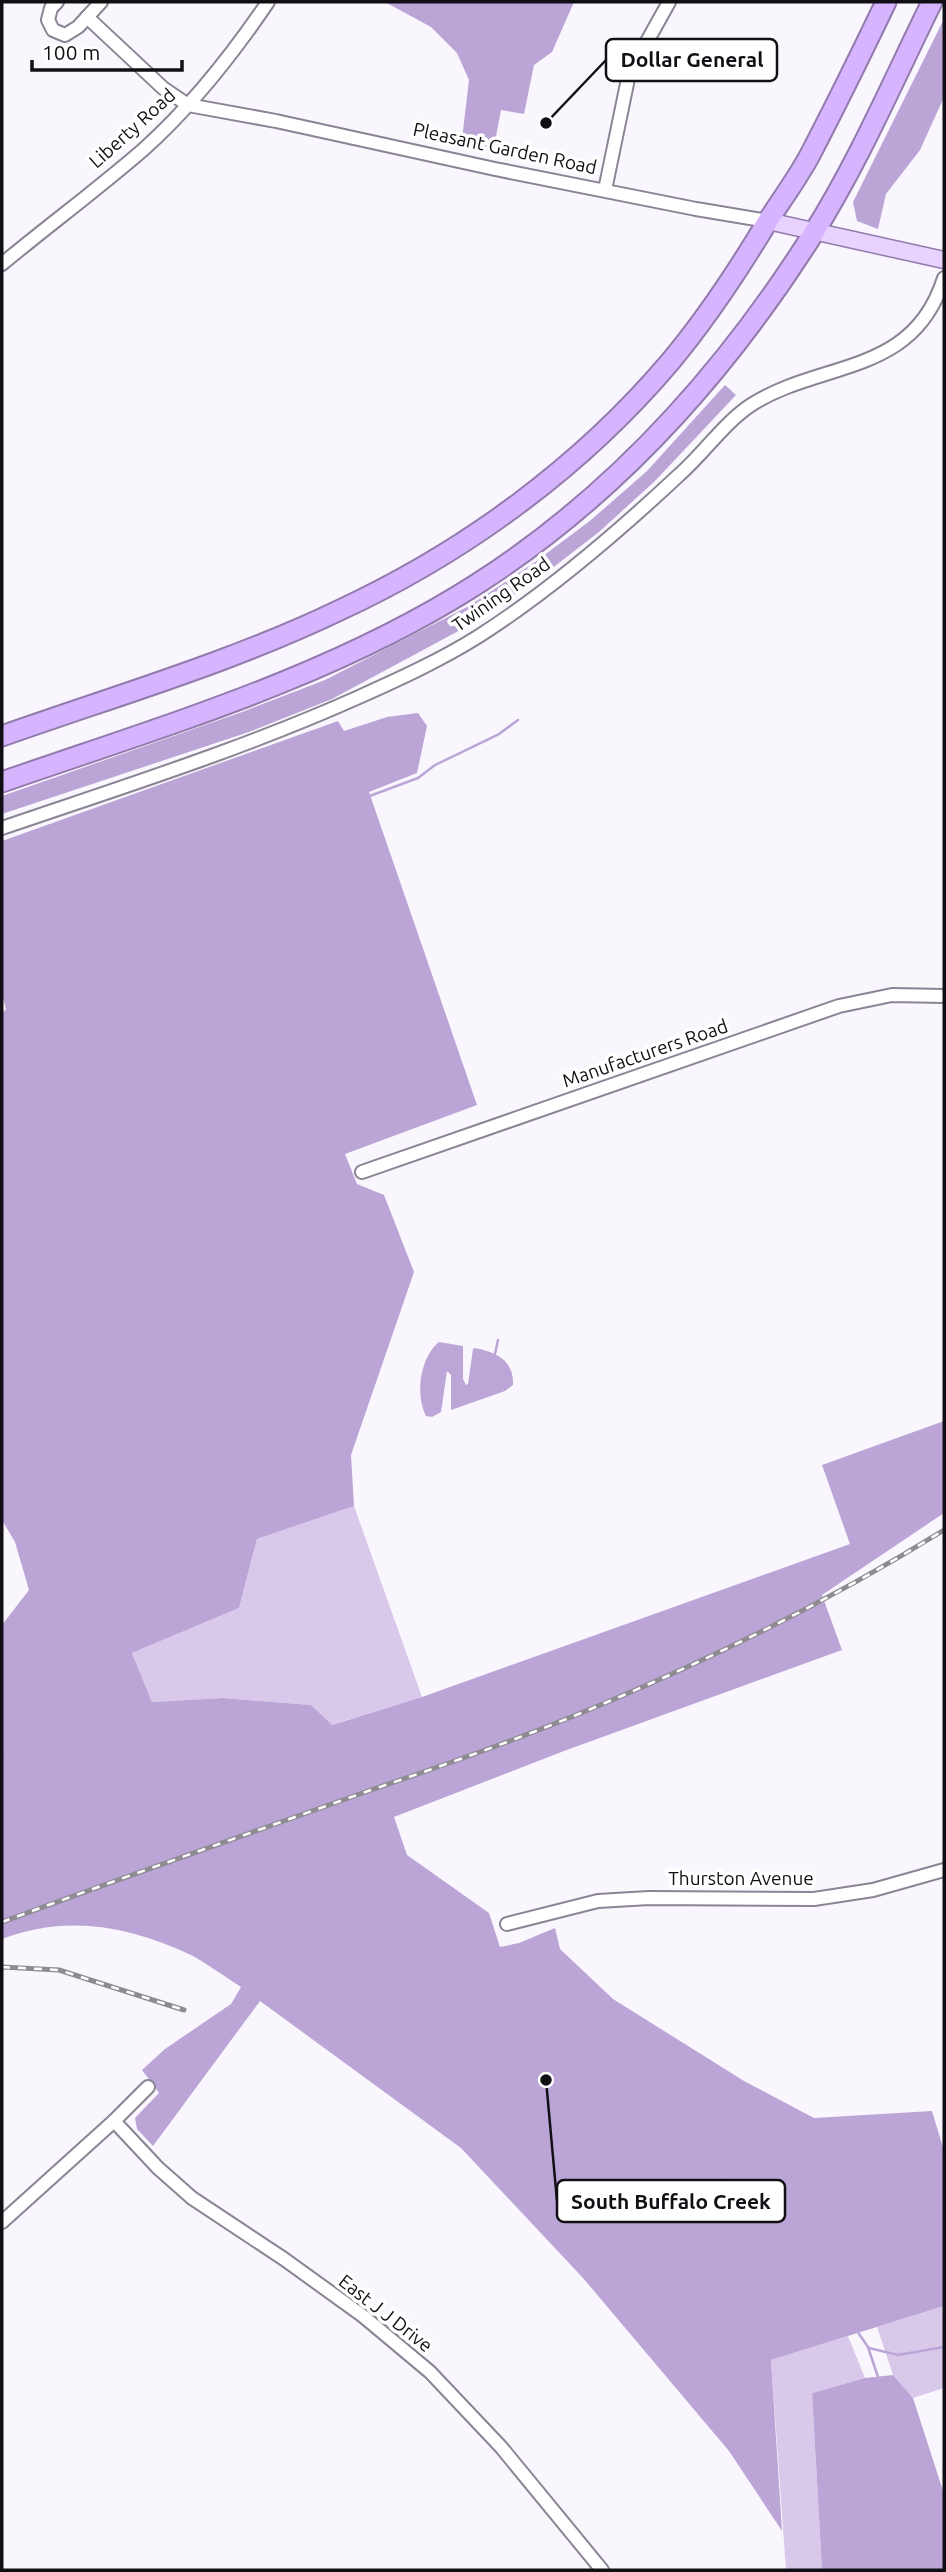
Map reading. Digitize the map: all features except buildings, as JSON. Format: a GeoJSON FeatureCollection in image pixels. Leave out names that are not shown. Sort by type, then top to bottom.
{"type":"FeatureCollection","features":[{"type":"Feature","properties":{"kind":"highway"},"geometry":{"type":"LineString","coordinates":[[2,736],[269,642],[342,610],[459,545],[560,470],[618,419],[670,362],[736,276],[810,154],[886,2]]}},
{"type":"Feature","properties":{"kind":"highway"},"geometry":{"type":"LineString","coordinates":[[2,782],[221,706],[304,672],[410,623],[476,585],[574,514],[625,470],[690,401],[752,325],[815,231],[840,187],[932,2]]}},
{"type":"Feature","properties":{"kind":"main road","name":"Pleasant Garden Road"},"geometry":{"type":"LineString","coordinates":[[768,221],[944,260]]}},
{"type":"Feature","properties":{"kind":"street"},"geometry":{"type":"LineString","coordinates":[[57,2],[51,8],[48,20],[54,30],[65,35],[78,27],[101,2]]}},
{"type":"Feature","properties":{"kind":"street","name":"Liberty Road"},"geometry":{"type":"LineString","coordinates":[[2,264],[144,149],[188,105],[237,46],[268,2]]}},
{"type":"Feature","properties":{"kind":"street"},"geometry":{"type":"LineString","coordinates":[[605,190],[629,74],[669,2]]}},
{"type":"Feature","properties":{"kind":"street","name":"Pleasant Garden Road"},"geometry":{"type":"LineString","coordinates":[[87,17],[163,88],[188,105],[276,121],[495,169],[768,221]]}},
{"type":"Feature","properties":{"kind":"street","name":"Twining Road"},"geometry":{"type":"LineString","coordinates":[[2,828],[302,723],[398,680],[478,636],[563,575],[615,533],[750,405],[779,391],[859,364],[899,343],[913,331],[931,308],[944,278]]}},
{"type":"Feature","properties":{"kind":"street","name":"Manufacturers Road"},"geometry":{"type":"LineString","coordinates":[[362,1172],[839,1006],[892,995],[944,996]]}},
{"type":"Feature","properties":{"kind":"street","name":"Thurston Avenue"},"geometry":{"type":"LineString","coordinates":[[507,1924],[598,1901],[649,1898],[814,1899],[873,1891],[944,1870]]}},
{"type":"Feature","properties":{"kind":"street"},"geometry":{"type":"LineString","coordinates":[[2,2222],[148,2087]]}},
{"type":"Feature","properties":{"kind":"street","name":"East J J Drive"},"geometry":{"type":"LineString","coordinates":[[114,2121],[158,2168],[192,2198],[363,2316],[430,2372],[501,2447],[602,2570]]}},
{"type":"Feature","properties":{"kind":"shaded area"},"geometry":{"type":"Polygon","coordinates":[[[385,2],[574,2],[552,52],[534,65],[524,114],[501,110],[493,152],[461,147],[469,80],[457,53],[431,27],[385,2]]]}},
{"type":"Feature","properties":{"kind":"shaded area"},"geometry":{"type":"Polygon","coordinates":[[[944,19],[944,97],[920,150],[886,194],[878,229],[857,221],[853,202],[944,19]]]}},
{"type":"Feature","properties":{"kind":"shaded area"},"geometry":{"type":"Polygon","coordinates":[[[725,385],[736,395],[655,481],[599,532],[477,621],[332,699],[249,732],[2,814],[2,796],[325,680],[469,606],[591,520],[647,471],[725,385]]]}},
{"type":"Feature","properties":{"kind":"shaded area"},"geometry":{"type":"Polygon","coordinates":[[[418,713],[427,726],[417,773],[369,792],[477,1105],[345,1154],[357,1184],[384,1195],[414,1272],[351,1455],[354,1506],[257,1539],[239,1608],[132,1653],[152,1702],[223,1698],[311,1705],[332,1725],[422,1697],[850,1544],[822,1465],[944,1421],[944,1513],[822,1595],[842,1650],[564,1751],[394,1817],[407,1855],[489,1913],[500,1947],[519,1943],[555,1928],[560,1949],[613,1999],[744,2081],[814,2118],[932,2111],[944,2151],[944,2306],[771,2360],[782,2531],[729,2451],[583,2278],[461,2148],[260,2001],[153,2146],[137,2129],[135,2118],[159,2093],[142,2070],[165,2049],[231,2004],[241,1987],[191,1955],[121,1931],[74,1925],[26,1931],[2,1939],[2,1625],[29,1590],[15,1542],[2,1520],[2,1014],[6,1009],[2,994],[2,841],[338,721],[344,731],[387,717],[418,713]]]}},
{"type":"Feature","properties":{"kind":"shaded area"},"geometry":{"type":"Polygon","coordinates":[[[439,1342],[463,1346],[463,1379],[466,1385],[475,1348],[497,1355],[507,1363],[513,1376],[513,1385],[505,1391],[451,1410],[451,1375],[447,1371],[441,1412],[432,1417],[426,1416],[421,1398],[421,1377],[427,1357],[439,1342]]]}},
{"type":"Feature","properties":{"kind":"shaded area"},"geometry":{"type":"Polygon","coordinates":[[[354,1506],[422,1697],[331,1725],[311,1705],[223,1698],[152,1702],[132,1653],[239,1608],[257,1539],[354,1506]]]}},
{"type":"Feature","properties":{"kind":"shaded area"},"geometry":{"type":"Polygon","coordinates":[[[944,2306],[944,2388],[913,2398],[893,2375],[877,2327],[944,2306]]]}},
{"type":"Feature","properties":{"kind":"shaded area"},"geometry":{"type":"Polygon","coordinates":[[[848,2336],[865,2378],[812,2393],[822,2570],[786,2570],[771,2360],[848,2336]]]}},
{"type":"Feature","properties":{"kind":"shaded area"},"geometry":{"type":"Polygon","coordinates":[[[893,2375],[913,2398],[944,2494],[944,2570],[822,2570],[812,2393],[865,2378],[893,2375]]]}},
{"type":"Feature","properties":{"kind":"waterway"},"geometry":{"type":"LineString","coordinates":[[2,993],[46,961],[237,836],[367,797],[418,778],[435,765],[499,734],[518,720]]}},
{"type":"Feature","properties":{"kind":"waterway"},"geometry":{"type":"LineString","coordinates":[[2,1359],[23,1353],[25,1345],[45,1332],[52,1344],[67,1348],[113,1349],[134,1359],[161,1357],[173,1353],[210,1374],[332,1371],[372,1389]]}},
{"type":"Feature","properties":{"kind":"waterway"},"geometry":{"type":"LineString","coordinates":[[495,1354],[498,1340]]}},
{"type":"Feature","properties":{"kind":"waterway"},"geometry":{"type":"LineString","coordinates":[[832,1484],[894,1499],[916,1491],[944,1474]]}},
{"type":"Feature","properties":{"kind":"waterway"},"geometry":{"type":"LineString","coordinates":[[2,1750],[21,1754],[61,1773],[115,1817],[128,1834],[179,1873],[204,1888],[263,1914],[382,1992],[465,2024],[515,2052],[546,2080],[582,2105],[648,2131],[699,2160],[751,2200],[822,2280],[868,2347],[919,2489],[938,2570]]}},
{"type":"Feature","properties":{"kind":"waterway"},"geometry":{"type":"LineString","coordinates":[[869,2348],[898,2355],[944,2347]]}},
{"type":"Feature","properties":{"kind":"railway"},"geometry":{"type":"LineString","coordinates":[[2,1922],[576,1715],[692,1665],[778,1623],[944,1530]]}},
{"type":"Feature","properties":{"kind":"railway"},"geometry":{"type":"LineString","coordinates":[[2,1967],[59,1970],[184,2010]]}},
{"type":"Feature","properties":{"kind":"place","name":"Dollar General"},"geometry":{"type":"Point","coordinates":[546,123]}},
{"type":"Feature","properties":{"kind":"place","name":"South Buffalo Creek"},"geometry":{"type":"Point","coordinates":[546,2080]}}]}
